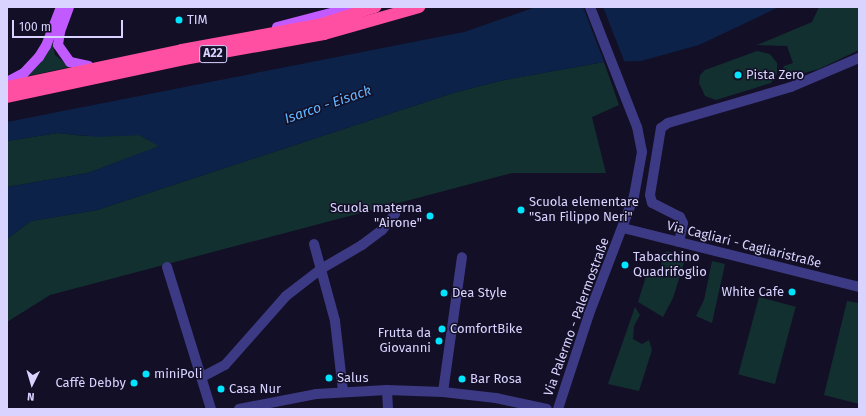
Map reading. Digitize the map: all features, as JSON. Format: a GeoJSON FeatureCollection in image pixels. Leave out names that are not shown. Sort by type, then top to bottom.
{"type":"FeatureCollection","features":[{"type":"Feature","properties":{"kind":"highway","name":"A22"},"geometry":{"type":"LineString","coordinates":[[8,83],[322,24],[375,7]]}},
{"type":"Feature","properties":{"kind":"highway","name":"A22"},"geometry":{"type":"LineString","coordinates":[[7,97],[184,59],[324,34],[419,7]]}},
{"type":"Feature","properties":{"kind":"main road"},"geometry":{"type":"LineString","coordinates":[[8,83],[24,72],[39,57],[46,46],[61,7]]}},
{"type":"Feature","properties":{"kind":"main road"},"geometry":{"type":"LineString","coordinates":[[69,7],[60,32],[58,45],[70,62],[89,66]]}},
{"type":"Feature","properties":{"kind":"main road"},"geometry":{"type":"LineString","coordinates":[[8,83],[326,16],[354,7]]}},
{"type":"Feature","properties":{"kind":"street","name":"Via Palermo - Palermostraße"},"geometry":{"type":"LineString","coordinates":[[558,409],[589,314],[623,228],[641,171],[641,139],[590,7]]}},
{"type":"Feature","properties":{"kind":"street"},"geometry":{"type":"LineString","coordinates":[[679,242],[683,223],[680,217],[652,204],[650,195],[661,128],[668,123],[791,87],[859,58]]}},
{"type":"Feature","properties":{"kind":"street"},"geometry":{"type":"LineString","coordinates":[[202,377],[225,365],[286,296],[321,270],[362,245],[382,230],[395,214]]}},
{"type":"Feature","properties":{"kind":"street","name":"Via Cagliari - Cagliaristraße"},"geometry":{"type":"LineString","coordinates":[[623,228],[859,287]]}},
{"type":"Feature","properties":{"kind":"street"},"geometry":{"type":"LineString","coordinates":[[314,244],[335,321],[343,392]]}},
{"type":"Feature","properties":{"kind":"street"},"geometry":{"type":"LineString","coordinates":[[443,392],[462,257]]}},
{"type":"Feature","properties":{"kind":"street"},"geometry":{"type":"LineString","coordinates":[[168,267],[211,409]]}},
{"type":"Feature","properties":{"kind":"street"},"geometry":{"type":"LineString","coordinates":[[387,390],[388,409]]}},
{"type":"Feature","properties":{"kind":"street"},"geometry":{"type":"LineString","coordinates":[[239,409],[275,400],[343,392],[387,390],[443,392],[496,398],[547,409]]}},
{"type":"Feature","properties":{"kind":"green space"},"geometry":{"type":"Polygon","coordinates":[[[819,7],[859,7],[859,50],[819,69],[778,80],[784,66],[793,63],[787,46],[757,45],[812,22],[819,7]]]}},
{"type":"Feature","properties":{"kind":"green space"},"geometry":{"type":"Polygon","coordinates":[[[52,41],[55,55],[70,67],[23,77],[52,41]]]}},
{"type":"Feature","properties":{"kind":"green space","name":"Pista Zero"},"geometry":{"type":"Polygon","coordinates":[[[757,51],[770,54],[777,63],[777,74],[771,83],[716,100],[705,96],[699,83],[700,75],[705,70],[757,51]]]}},
{"type":"Feature","properties":{"kind":"green space"},"geometry":{"type":"Polygon","coordinates":[[[604,62],[619,105],[592,117],[606,173],[512,173],[50,295],[7,322],[7,239],[31,221],[97,210],[453,93],[504,80],[604,62]]]}},
{"type":"Feature","properties":{"kind":"green space"},"geometry":{"type":"Polygon","coordinates":[[[58,133],[85,136],[139,135],[160,146],[88,173],[7,187],[7,141],[58,133]]]}},
{"type":"Feature","properties":{"kind":"green space"},"geometry":{"type":"Polygon","coordinates":[[[666,251],[686,256],[673,298],[663,317],[638,302],[648,270],[658,273],[666,251]]]}},
{"type":"Feature","properties":{"kind":"green space"},"geometry":{"type":"Polygon","coordinates":[[[712,261],[725,264],[712,323],[696,316],[704,300],[712,261]]]}},
{"type":"Feature","properties":{"kind":"green space"},"geometry":{"type":"Polygon","coordinates":[[[759,297],[796,307],[775,384],[738,374],[759,297]]]}},
{"type":"Feature","properties":{"kind":"green space"},"geometry":{"type":"Polygon","coordinates":[[[847,301],[859,303],[859,404],[824,395],[847,301]]]}},
{"type":"Feature","properties":{"kind":"green space"},"geometry":{"type":"Polygon","coordinates":[[[635,307],[640,315],[634,326],[633,339],[642,344],[649,340],[652,350],[639,391],[608,384],[635,307]]]}},
{"type":"Feature","properties":{"kind":"water","name":"Isarco - Eisack"},"geometry":{"type":"Polygon","coordinates":[[[536,7],[779,7],[699,45],[641,61],[604,62],[504,80],[453,93],[97,210],[31,221],[7,239],[7,187],[88,173],[159,146],[139,135],[98,137],[58,133],[7,141],[7,122],[464,32],[536,7]]]}},
{"type":"Feature","properties":{"kind":"pier"},"geometry":{"type":"Polygon","coordinates":[[[583,7],[603,7],[625,63],[605,64],[583,7]]]}},
{"type":"Feature","properties":{"kind":"place","name":"TIM"},"geometry":{"type":"Point","coordinates":[179,20]}},
{"type":"Feature","properties":{"kind":"place","name":"Pista Zero"},"geometry":{"type":"Point","coordinates":[738,75]}},
{"type":"Feature","properties":{"kind":"place","name":"Scuola elementare \"San Filippo Neri\""},"geometry":{"type":"Point","coordinates":[521,210]}},
{"type":"Feature","properties":{"kind":"place","name":"Scuola materna \"Airone\""},"geometry":{"type":"Point","coordinates":[430,216]}},
{"type":"Feature","properties":{"kind":"place","name":"Tabacchino Quadrifoglio"},"geometry":{"type":"Point","coordinates":[625,265]}},
{"type":"Feature","properties":{"kind":"place","name":"White Cafe"},"geometry":{"type":"Point","coordinates":[792,292]}},
{"type":"Feature","properties":{"kind":"place","name":"Dea Style"},"geometry":{"type":"Point","coordinates":[444,293]}},
{"type":"Feature","properties":{"kind":"place","name":"ComfortBike"},"geometry":{"type":"Point","coordinates":[442,329]}},
{"type":"Feature","properties":{"kind":"place","name":"Frutta da Giovanni"},"geometry":{"type":"Point","coordinates":[439,341]}},
{"type":"Feature","properties":{"kind":"place","name":"miniPoli"},"geometry":{"type":"Point","coordinates":[146,374]}},
{"type":"Feature","properties":{"kind":"place","name":"Salus"},"geometry":{"type":"Point","coordinates":[329,378]}},
{"type":"Feature","properties":{"kind":"place","name":"Bar Rosa"},"geometry":{"type":"Point","coordinates":[462,379]}},
{"type":"Feature","properties":{"kind":"place","name":"Caffè Debby"},"geometry":{"type":"Point","coordinates":[134,383]}},
{"type":"Feature","properties":{"kind":"place","name":"Casa Nur"},"geometry":{"type":"Point","coordinates":[221,389]}}]}
